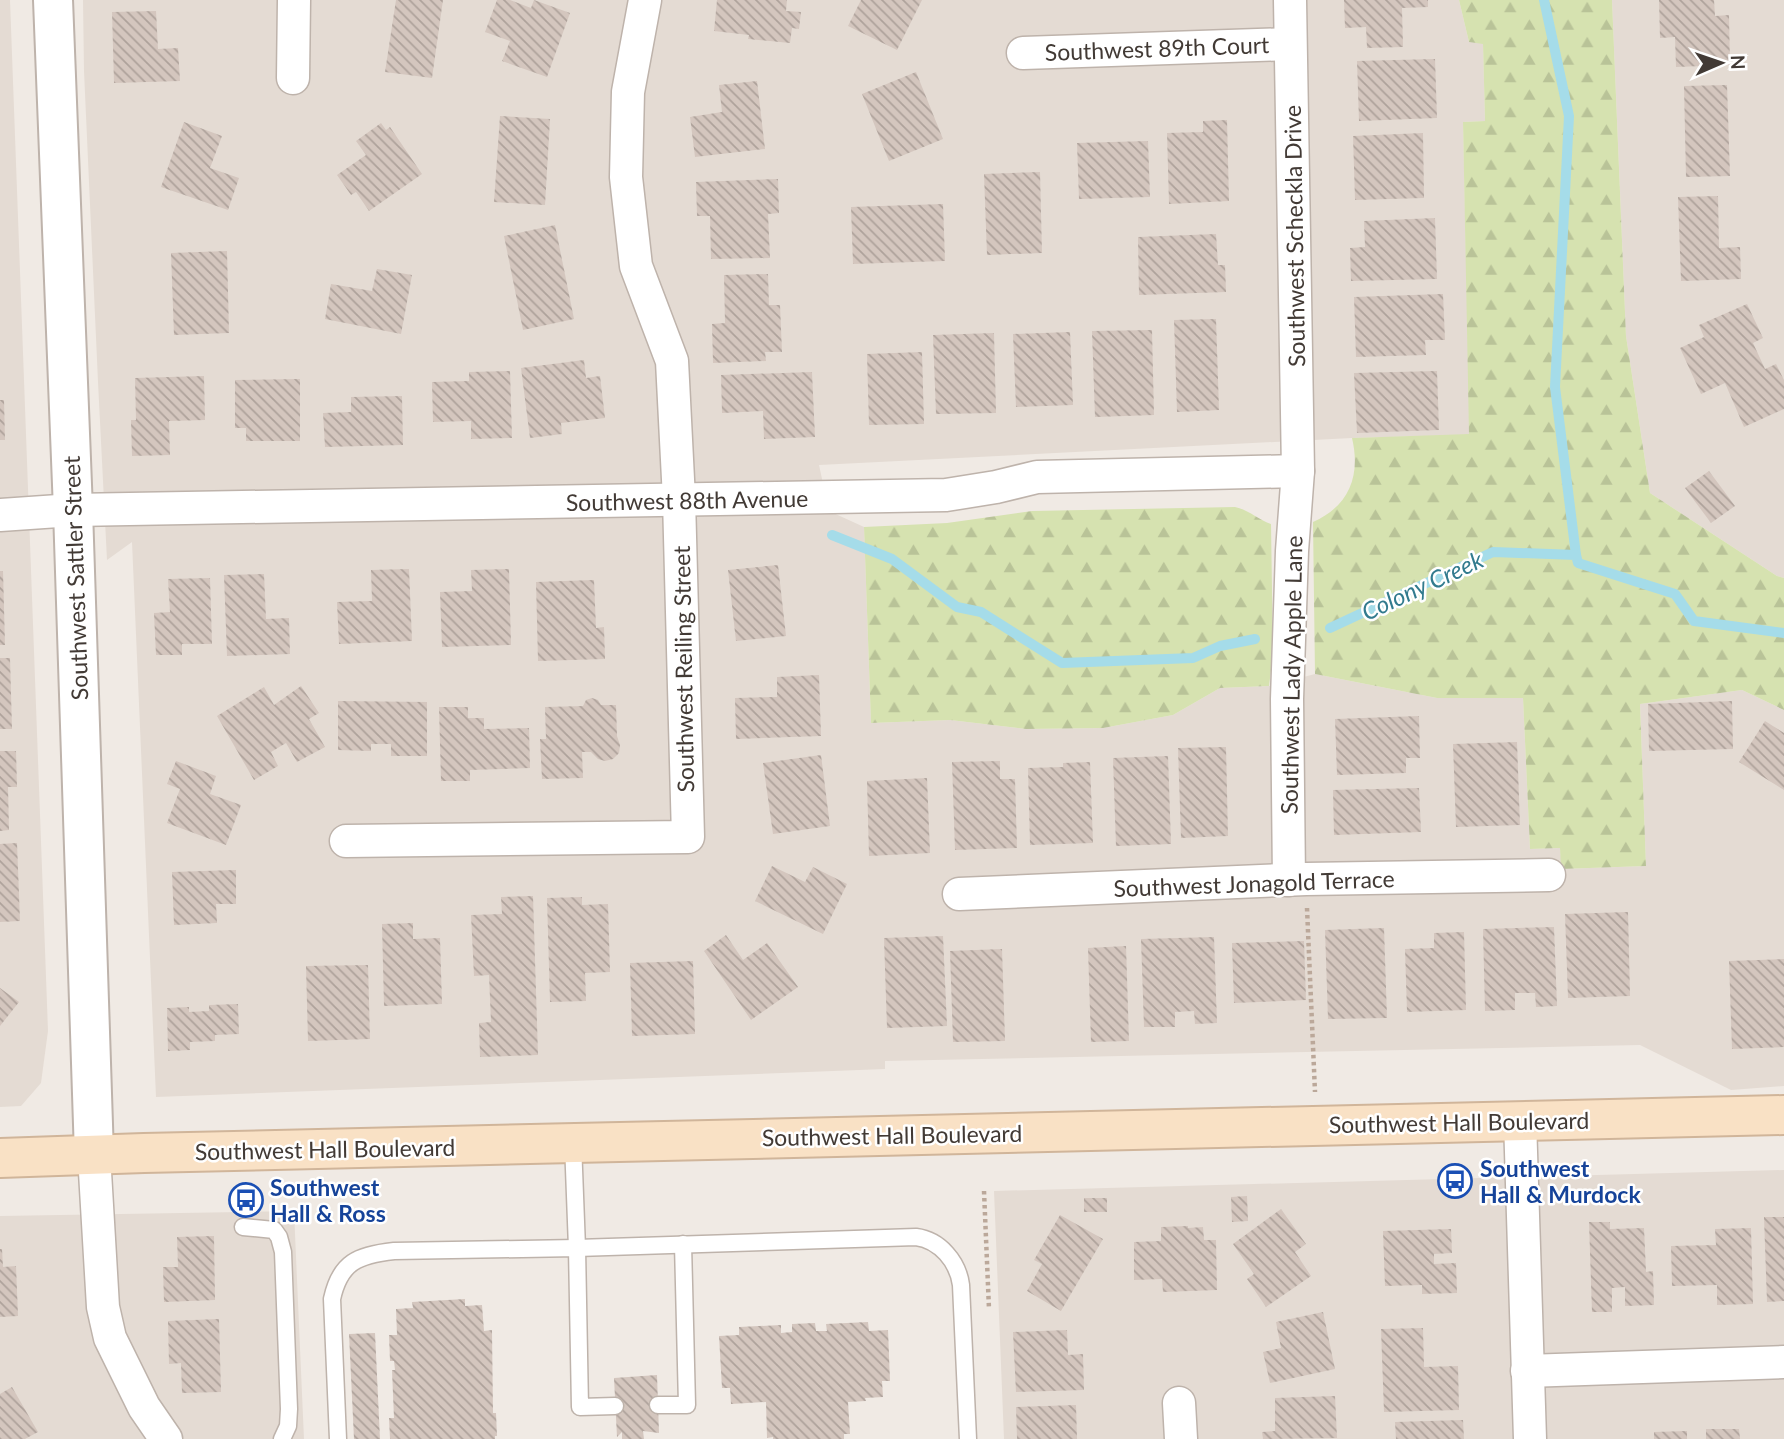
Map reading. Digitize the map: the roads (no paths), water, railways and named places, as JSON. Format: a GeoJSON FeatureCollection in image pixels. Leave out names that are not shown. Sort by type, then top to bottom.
{"type":"FeatureCollection","features":[{"type":"Feature","properties":{"kind":"main road","name":"Southwest Hall Boulevard"},"geometry":{"type":"LineString","coordinates":[[0,1158],[1784,1115]]}},
{"type":"Feature","properties":{"kind":"street","name":"Southwest Sattler Street"},"geometry":{"type":"LineString","coordinates":[[53,0],[94,1155]]}},
{"type":"Feature","properties":{"kind":"street"},"geometry":{"type":"LineString","coordinates":[[293,78],[294,0]]}},
{"type":"Feature","properties":{"kind":"street","name":"Southwest Reiling Street"},"geometry":{"type":"LineString","coordinates":[[346,841],[688,836],[679,499],[672,361],[636,266],[626,177],[628,92],[645,0]]}},
{"type":"Feature","properties":{"kind":"street","name":"Southwest Scheckla Drive"},"geometry":{"type":"LineString","coordinates":[[1290,0],[1298,471]]}},
{"type":"Feature","properties":{"kind":"street","name":"Southwest 89th Court"},"geometry":{"type":"LineString","coordinates":[[1023,52],[1290,44]]}},
{"type":"Feature","properties":{"kind":"street","name":"Southwest 88th Avenue"},"geometry":{"type":"LineString","coordinates":[[0,515],[73,510],[946,495],[1037,477],[1298,471]]}},
{"type":"Feature","properties":{"kind":"street","name":"Southwest Lady Apple Lane"},"geometry":{"type":"LineString","coordinates":[[1297,879],[1287,699],[1292,551],[1298,471]]}},
{"type":"Feature","properties":{"kind":"street","name":"Southwest Jonagold Terrace"},"geometry":{"type":"LineString","coordinates":[[959,894],[1297,879],[1549,875]]}},
{"type":"Feature","properties":{"kind":"street"},"geometry":{"type":"LineString","coordinates":[[1520,1120],[1530,1439]]}},
{"type":"Feature","properties":{"kind":"street"},"geometry":{"type":"LineString","coordinates":[[94,1155],[103,1307],[110,1338],[144,1407],[166,1439]]}},
{"type":"Feature","properties":{"kind":"street"},"geometry":{"type":"LineString","coordinates":[[1527,1371],[1784,1362]]}},
{"type":"Feature","properties":{"kind":"street"},"geometry":{"type":"LineString","coordinates":[[1179,1403],[1181,1439]]}},
{"type":"Feature","properties":{"kind":"lane"},"geometry":{"type":"LineString","coordinates":[[573,1143],[580,1407],[615,1406]]}},
{"type":"Feature","properties":{"kind":"lane"},"geometry":{"type":"LineString","coordinates":[[243,1227],[274,1230],[283,1252],[289,1409],[288,1426],[282,1439]]}},
{"type":"Feature","properties":{"kind":"lane"},"geometry":{"type":"LineString","coordinates":[[338,1439],[332,1299],[335,1283],[344,1269],[358,1259],[372,1254],[394,1251],[916,1237],[926,1238],[950,1257],[959,1272],[968,1439]]}},
{"type":"Feature","properties":{"kind":"lane"},"geometry":{"type":"LineString","coordinates":[[658,1405],[687,1405],[683,1244]]}},
{"type":"Feature","properties":{"kind":"waterway"},"geometry":{"type":"LineString","coordinates":[[1544,0],[1569,116],[1555,387],[1576,555]]}},
{"type":"Feature","properties":{"kind":"waterway","name":"Colony Creek"},"geometry":{"type":"LineString","coordinates":[[832,535],[892,559],[957,607],[981,612],[1062,663],[1193,658],[1220,646],[1255,639]]}},
{"type":"Feature","properties":{"kind":"waterway","name":"Colony Creek"},"geometry":{"type":"LineString","coordinates":[[1330,628],[1493,552],[1576,555],[1578,563],[1675,594],[1694,621],[1784,633]]}},
{"type":"Feature","properties":{"kind":"place","name":"Southwest Hall & Murdock"},"geometry":{"type":"Point","coordinates":[1455,1181]}},
{"type":"Feature","properties":{"kind":"place","name":"Southwest Hall & Ross"},"geometry":{"type":"Point","coordinates":[246,1200]}}]}
